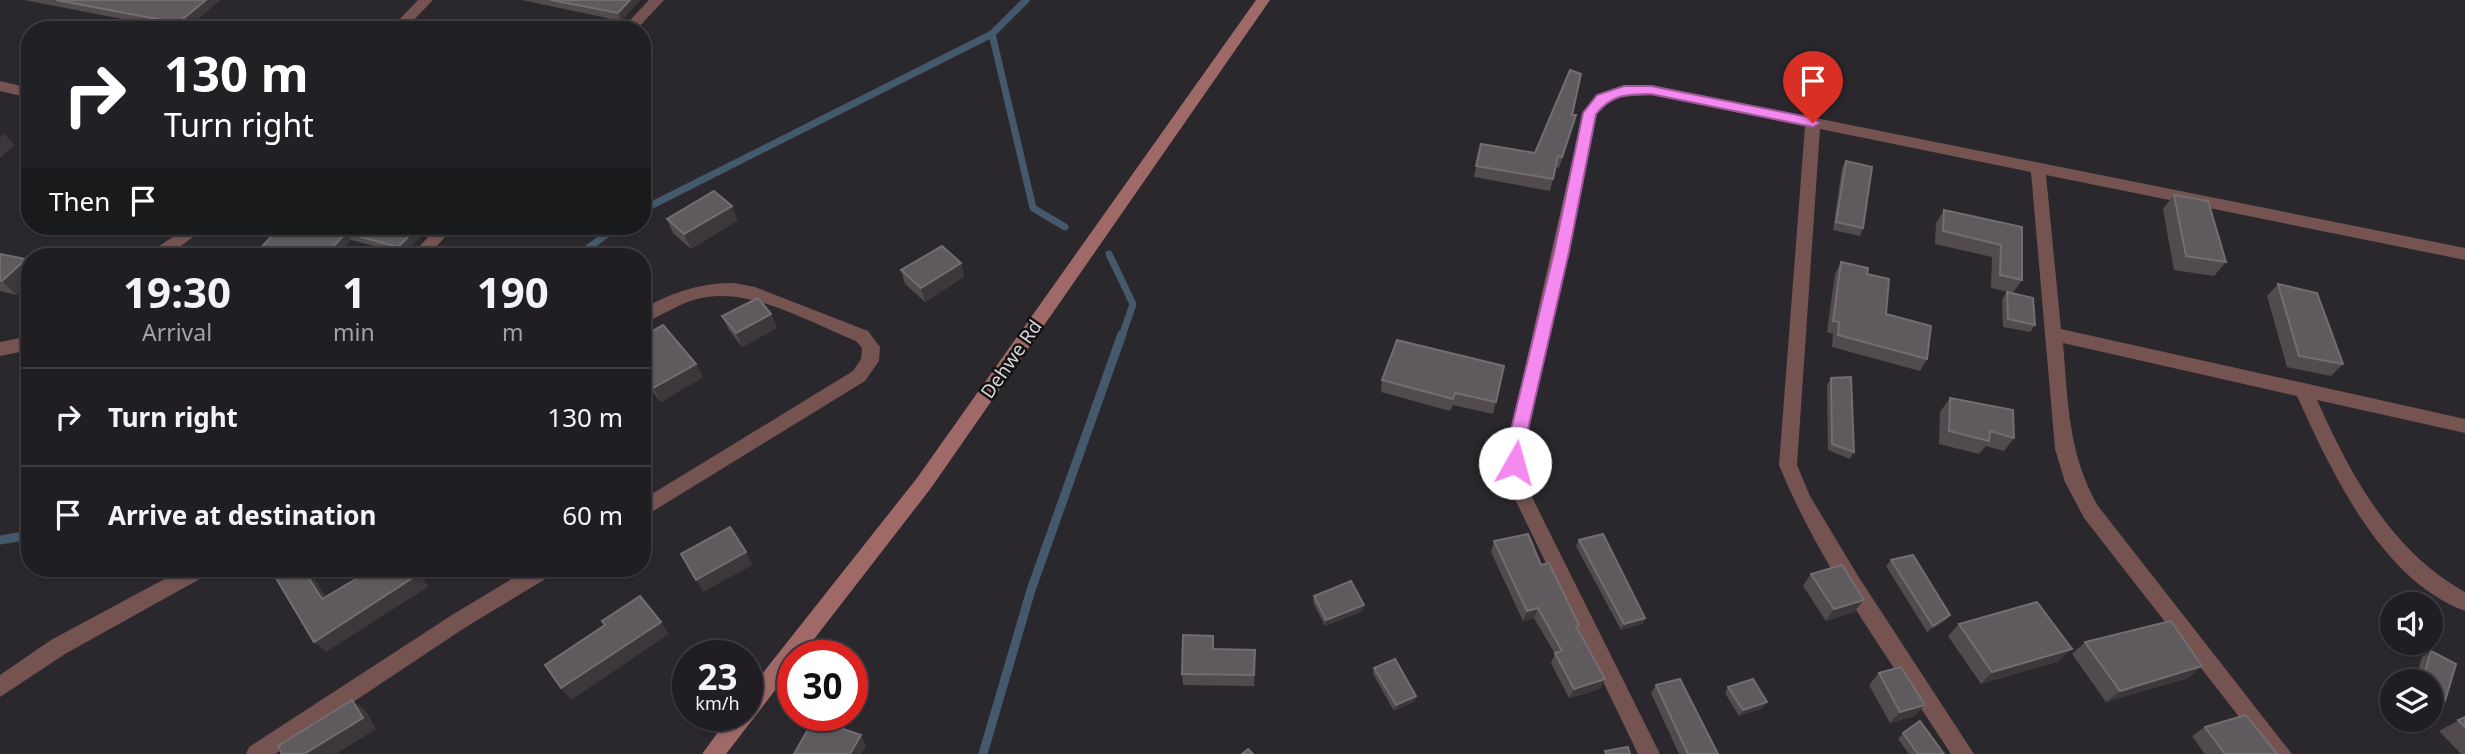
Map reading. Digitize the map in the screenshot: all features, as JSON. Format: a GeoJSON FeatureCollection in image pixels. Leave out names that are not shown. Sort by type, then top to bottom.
{"type":"FeatureCollection","features":[{"type":"Feature","properties":{"kind":"street"},"geometry":{"type":"LineString","coordinates":[[405,21],[426,0]]}},
{"type":"Feature","properties":{"kind":"street"},"geometry":{"type":"LineString","coordinates":[[637,21],[657,0]]}},
{"type":"Feature","properties":{"kind":"street","name":"Dehwe Rd"},"geometry":{"type":"LineString","coordinates":[[763,689],[924,483],[1263,0]]}},
{"type":"Feature","properties":{"kind":"street"},"geometry":{"type":"LineString","coordinates":[[0,86],[21,91]]}},
{"type":"Feature","properties":{"kind":"street"},"geometry":{"type":"LineString","coordinates":[[1648,754],[1522,495],[1515,463],[1518,438],[1590,113],[1602,98],[1624,90],[1651,90],[2465,254]]}},
{"type":"Feature","properties":{"kind":"street"},"geometry":{"type":"LineString","coordinates":[[1813,123],[1788,466],[1802,499],[1851,582],[1963,754]]}},
{"type":"Feature","properties":{"kind":"street"},"geometry":{"type":"LineString","coordinates":[[2038,169],[2064,449],[2074,482],[2098,521],[2281,754]]}},
{"type":"Feature","properties":{"kind":"street"},"geometry":{"type":"LineString","coordinates":[[168,248],[187,235]]}},
{"type":"Feature","properties":{"kind":"street"},"geometry":{"type":"LineString","coordinates":[[426,248],[439,235]]}},
{"type":"Feature","properties":{"kind":"street"},"geometry":{"type":"LineString","coordinates":[[651,312],[686,294],[731,287],[749,291],[862,336],[870,347],[870,361],[859,376],[651,504]]}},
{"type":"Feature","properties":{"kind":"street"},"geometry":{"type":"LineString","coordinates":[[2053,334],[2465,426]]}},
{"type":"Feature","properties":{"kind":"street"},"geometry":{"type":"LineString","coordinates":[[0,349],[21,346]]}},
{"type":"Feature","properties":{"kind":"street"},"geometry":{"type":"LineString","coordinates":[[2304,391],[2351,492],[2375,523],[2415,566],[2452,596],[2465,602]]}},
{"type":"Feature","properties":{"kind":"street"},"geometry":{"type":"LineString","coordinates":[[0,687],[58,647],[185,577]]}},
{"type":"Feature","properties":{"kind":"street"},"geometry":{"type":"LineString","coordinates":[[257,754],[459,621],[532,577]]}},
{"type":"Feature","properties":{"kind":"street"},"geometry":{"type":"LineString","coordinates":[[713,754],[731,731]]}},
{"type":"Feature","properties":{"kind":"building"},"geometry":{"type":"Polygon","coordinates":[[[56,0],[206,0],[180,21],[167,21],[56,0]]]}},
{"type":"Feature","properties":{"kind":"building"},"geometry":{"type":"Polygon","coordinates":[[[551,0],[630,0],[618,13],[551,0]]]}},
{"type":"Feature","properties":{"kind":"building"},"geometry":{"type":"Polygon","coordinates":[[[1570,70],[1581,74],[1572,115],[1576,115],[1562,157],[1558,156],[1553,179],[1476,166],[1481,144],[1535,153],[1570,70]]]}},
{"type":"Feature","properties":{"kind":"building"},"geometry":{"type":"Polygon","coordinates":[[[1846,161],[1872,167],[1863,228],[1836,222],[1846,161]]]}},
{"type":"Feature","properties":{"kind":"building"},"geometry":{"type":"Polygon","coordinates":[[[714,191],[732,206],[684,234],[667,219],[714,191]]]}},
{"type":"Feature","properties":{"kind":"building"},"geometry":{"type":"Polygon","coordinates":[[[2174,195],[2208,201],[2226,262],[2186,256],[2174,195]]]}},
{"type":"Feature","properties":{"kind":"building"},"geometry":{"type":"Polygon","coordinates":[[[1944,210],[2022,227],[2022,280],[2000,275],[2001,245],[1943,231],[1944,210]]]}},
{"type":"Feature","properties":{"kind":"building"},"geometry":{"type":"Polygon","coordinates":[[[273,235],[344,235],[332,248],[261,248],[273,235]]]}},
{"type":"Feature","properties":{"kind":"building"},"geometry":{"type":"Polygon","coordinates":[[[353,235],[410,235],[398,247],[353,235]]]}},
{"type":"Feature","properties":{"kind":"building"},"geometry":{"type":"Polygon","coordinates":[[[942,246],[961,263],[921,288],[901,270],[942,246]]]}},
{"type":"Feature","properties":{"kind":"building"},"geometry":{"type":"Polygon","coordinates":[[[0,254],[21,258],[21,264],[0,280],[0,254]]]}},
{"type":"Feature","properties":{"kind":"building"},"geometry":{"type":"Polygon","coordinates":[[[1841,262],[1868,268],[1867,274],[1889,279],[1886,314],[1931,326],[1927,359],[1838,335],[1839,322],[1833,321],[1841,262]]]}},
{"type":"Feature","properties":{"kind":"building"},"geometry":{"type":"Polygon","coordinates":[[[2278,284],[2317,293],[2343,364],[2299,356],[2278,284]]]}},
{"type":"Feature","properties":{"kind":"building"},"geometry":{"type":"Polygon","coordinates":[[[2007,292],[2033,298],[2035,325],[2008,319],[2007,292]]]}},
{"type":"Feature","properties":{"kind":"building"},"geometry":{"type":"Polygon","coordinates":[[[758,298],[771,314],[736,333],[722,316],[758,298]]]}},
{"type":"Feature","properties":{"kind":"building"},"geometry":{"type":"Polygon","coordinates":[[[663,325],[696,364],[653,388],[651,385],[651,332],[663,325]]]}},
{"type":"Feature","properties":{"kind":"building"},"geometry":{"type":"Polygon","coordinates":[[[1397,340],[1504,366],[1496,402],[1455,393],[1453,399],[1382,380],[1397,340]]]}},
{"type":"Feature","properties":{"kind":"building"},"geometry":{"type":"Polygon","coordinates":[[[1851,377],[1854,452],[1832,444],[1831,378],[1851,377]]]}},
{"type":"Feature","properties":{"kind":"building"},"geometry":{"type":"Polygon","coordinates":[[[1950,398],[2013,410],[2014,438],[1990,431],[1989,441],[1949,431],[1950,398]]]}},
{"type":"Feature","properties":{"kind":"building"},"geometry":{"type":"Polygon","coordinates":[[[730,527],[746,552],[696,580],[681,554],[730,527]]]}},
{"type":"Feature","properties":{"kind":"building"},"geometry":{"type":"Polygon","coordinates":[[[1528,534],[1541,565],[1549,563],[1579,625],[1576,626],[1605,679],[1574,689],[1555,653],[1562,651],[1538,608],[1527,611],[1494,541],[1528,534]]]}},
{"type":"Feature","properties":{"kind":"building"},"geometry":{"type":"Polygon","coordinates":[[[1603,534],[1645,618],[1624,624],[1579,540],[1603,534]]]}},
{"type":"Feature","properties":{"kind":"building"},"geometry":{"type":"Polygon","coordinates":[[[1913,555],[1950,615],[1933,626],[1891,560],[1913,555]]]}},
{"type":"Feature","properties":{"kind":"building"},"geometry":{"type":"Polygon","coordinates":[[[1842,565],[1864,600],[1834,609],[1811,574],[1842,565]]]}},
{"type":"Feature","properties":{"kind":"building"},"geometry":{"type":"Polygon","coordinates":[[[308,577],[322,599],[359,577],[414,577],[314,642],[276,578],[308,577]]]}},
{"type":"Feature","properties":{"kind":"building"},"geometry":{"type":"Polygon","coordinates":[[[1351,581],[1364,605],[1326,620],[1314,596],[1351,581]]]}},
{"type":"Feature","properties":{"kind":"building"},"geometry":{"type":"Polygon","coordinates":[[[640,596],[661,622],[561,688],[545,665],[605,625],[602,621],[640,596]]]}},
{"type":"Feature","properties":{"kind":"building"},"geometry":{"type":"Polygon","coordinates":[[[2037,602],[2072,649],[1992,672],[1959,624],[2037,602]]]}},
{"type":"Feature","properties":{"kind":"building"},"geometry":{"type":"Polygon","coordinates":[[[2171,621],[2202,666],[2120,691],[2085,642],[2171,621]]]}},
{"type":"Feature","properties":{"kind":"building"},"geometry":{"type":"Polygon","coordinates":[[[1183,635],[1213,636],[1213,649],[1255,650],[1254,675],[1182,674],[1183,635]]]}},
{"type":"Feature","properties":{"kind":"building"},"geometry":{"type":"Polygon","coordinates":[[[2430,655],[2439,655],[2456,664],[2445,701],[2443,669],[2426,669],[2430,655]]]}},
{"type":"Feature","properties":{"kind":"building"},"geometry":{"type":"Polygon","coordinates":[[[1395,659],[1416,696],[1396,705],[1374,668],[1395,659]]]}},
{"type":"Feature","properties":{"kind":"building"},"geometry":{"type":"Polygon","coordinates":[[[1901,667],[1925,705],[1900,712],[1879,673],[1901,667]]]}},
{"type":"Feature","properties":{"kind":"building"},"geometry":{"type":"Polygon","coordinates":[[[1680,679],[1718,754],[1688,754],[1656,685],[1680,679]]]}},
{"type":"Feature","properties":{"kind":"building"},"geometry":{"type":"Polygon","coordinates":[[[1753,679],[1767,702],[1743,710],[1728,687],[1753,679]]]}},
{"type":"Feature","properties":{"kind":"building"},"geometry":{"type":"Polygon","coordinates":[[[352,700],[363,718],[304,754],[282,754],[278,746],[352,700]]]}},
{"type":"Feature","properties":{"kind":"building"},"geometry":{"type":"Polygon","coordinates":[[[2246,715],[2277,754],[2225,754],[2205,727],[2246,715]]]}},
{"type":"Feature","properties":{"kind":"building"},"geometry":{"type":"Polygon","coordinates":[[[2465,717],[2465,727],[2458,720],[2465,717]]]}},
{"type":"Feature","properties":{"kind":"building"},"geometry":{"type":"Polygon","coordinates":[[[1920,721],[1944,754],[1918,754],[1903,733],[1920,721]]]}},
{"type":"Feature","properties":{"kind":"building"},"geometry":{"type":"Polygon","coordinates":[[[807,731],[849,731],[861,735],[850,754],[794,754],[807,731]]]}},
{"type":"Feature","properties":{"kind":"building"},"geometry":{"type":"Polygon","coordinates":[[[1628,747],[1630,754],[1606,754],[1605,751],[1628,747]]]}},
{"type":"Feature","properties":{"kind":"waterway"},"geometry":{"type":"LineString","coordinates":[[992,34],[1026,0]]}},
{"type":"Feature","properties":{"kind":"waterway"},"geometry":{"type":"LineString","coordinates":[[651,205],[992,34]]}},
{"type":"Feature","properties":{"kind":"waterway"},"geometry":{"type":"LineString","coordinates":[[992,34],[1033,208],[1065,227]]}},
{"type":"Feature","properties":{"kind":"waterway"},"geometry":{"type":"LineString","coordinates":[[588,248],[606,235]]}},
{"type":"Feature","properties":{"kind":"waterway"},"geometry":{"type":"LineString","coordinates":[[1109,254],[1133,304],[1122,336]]}},
{"type":"Feature","properties":{"kind":"waterway"},"geometry":{"type":"LineString","coordinates":[[983,754],[1031,590],[1122,334]]}},
{"type":"Feature","properties":{"kind":"waterway"},"geometry":{"type":"LineString","coordinates":[[0,540],[21,536]]}},
{"type":"Feature","properties":{"kind":"route"},"geometry":{"type":"LineString","coordinates":[[1515,463],[1518,438],[1590,113],[1602,98],[1624,90],[1651,90],[1813,123]]}}]}
